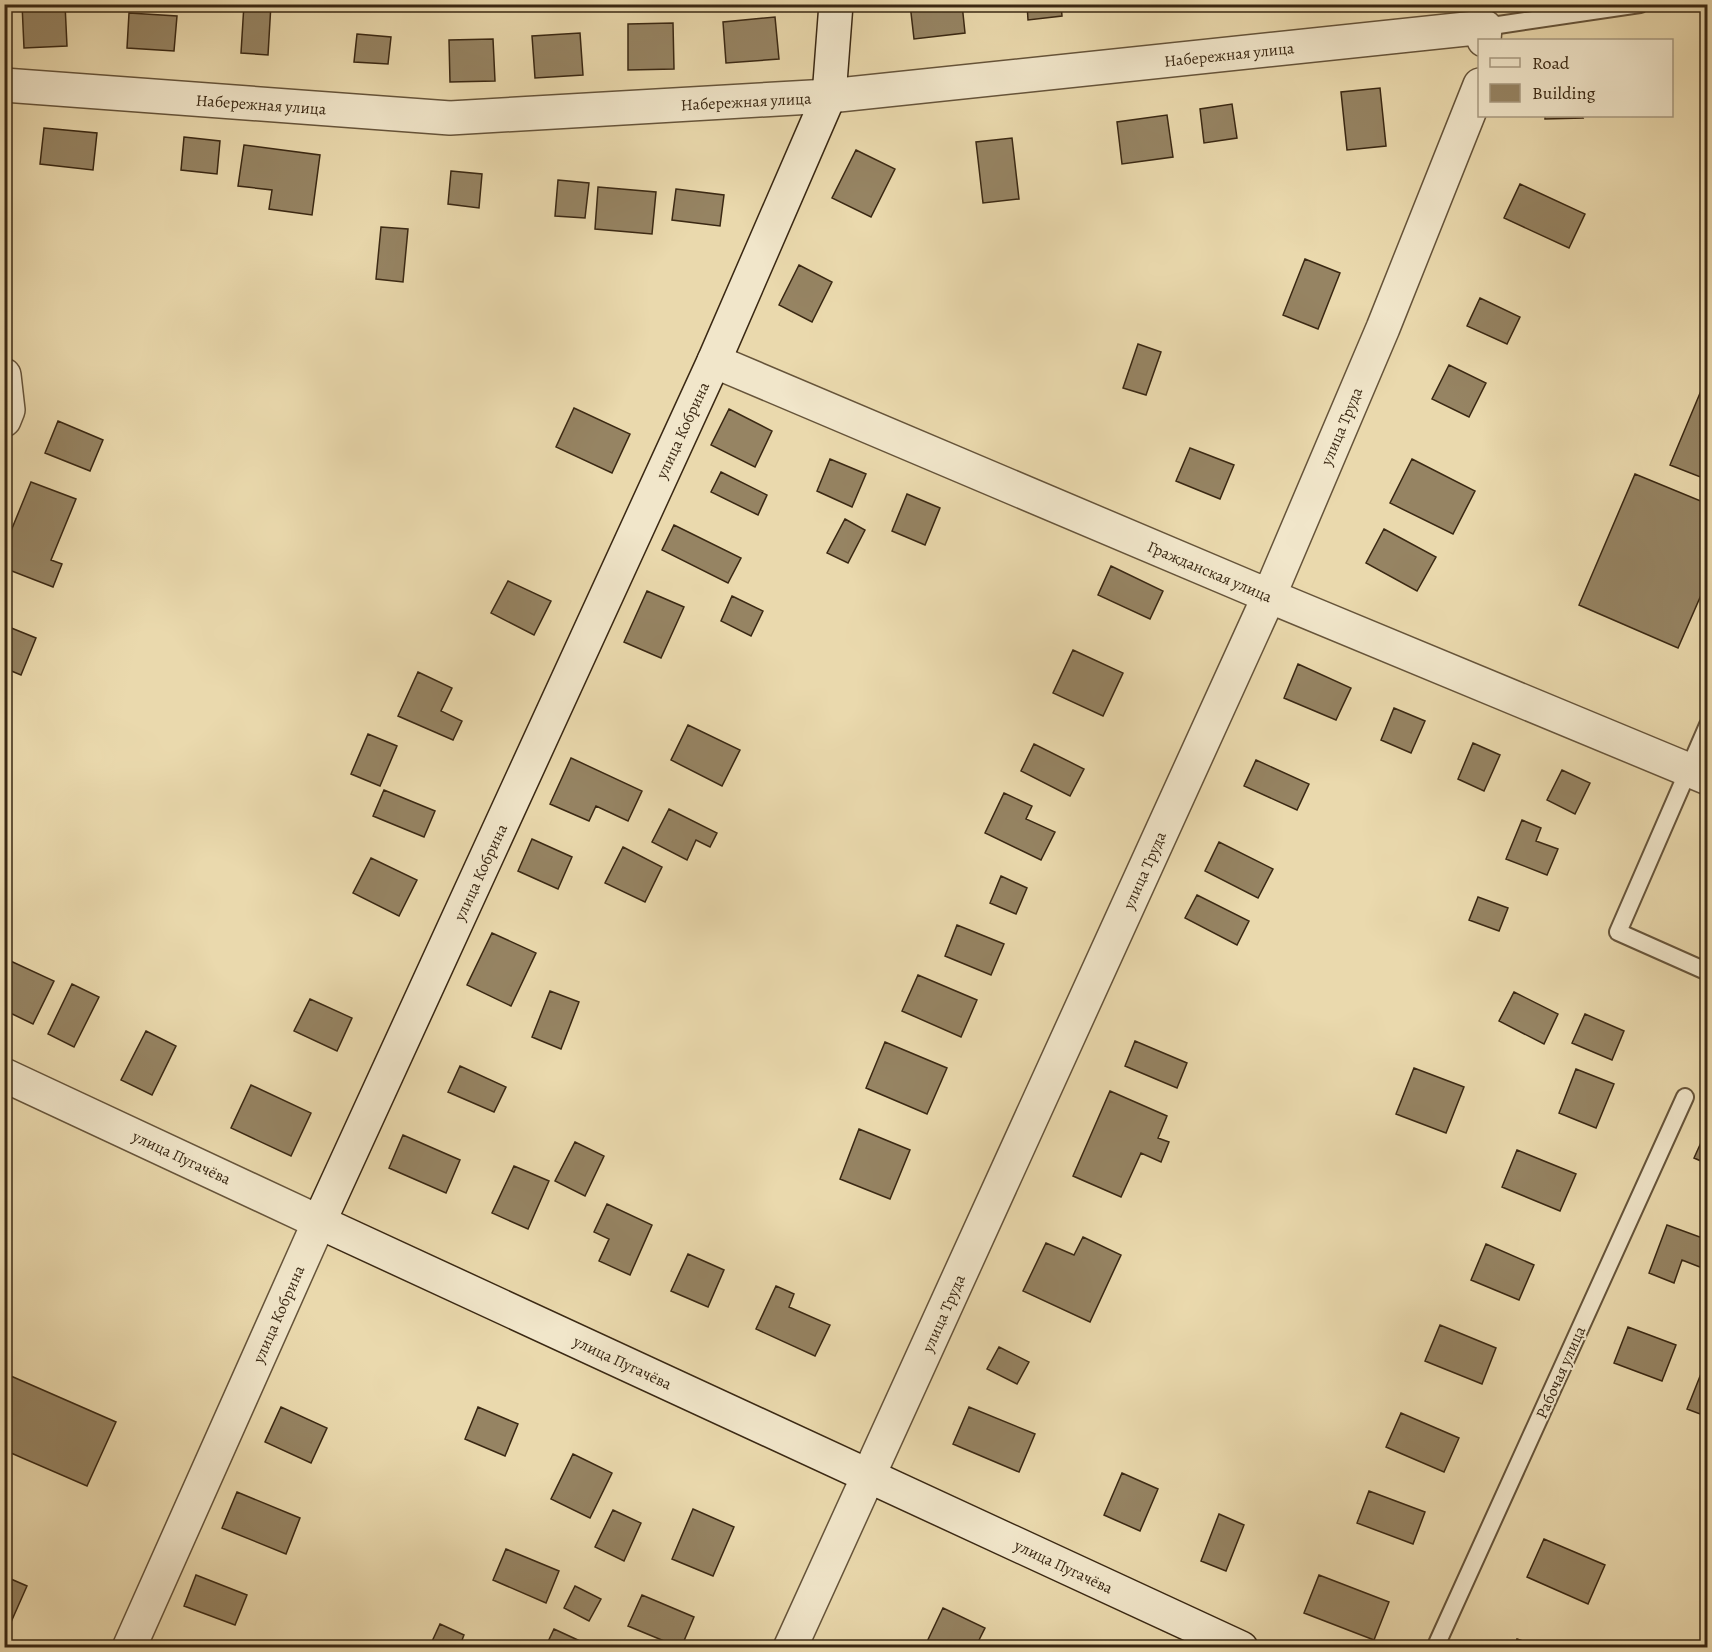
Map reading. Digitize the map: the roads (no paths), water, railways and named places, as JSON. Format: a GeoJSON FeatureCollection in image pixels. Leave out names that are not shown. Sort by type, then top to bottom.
{"type":"FeatureCollection","features":[{"type":"Feature","properties":{"kind":"street","name":"улица Кобрина"},"geometry":{"type":"LineString","coordinates":[[129,1647],[319,1222],[714,361],[828,96],[836,4]]}},
{"type":"Feature","properties":{"kind":"street","name":"Набережная улица"},"geometry":{"type":"LineString","coordinates":[[4,86],[450,118],[828,96],[1484,34]]}},
{"type":"Feature","properties":{"kind":"street","name":"улица Труда"},"geometry":{"type":"LineString","coordinates":[[790,1647],[1269,596],[1383,328],[1478,88]]}},
{"type":"Feature","properties":{"kind":"street","name":"Гражданская улица"},"geometry":{"type":"LineString","coordinates":[[714,361],[1269,596],[1697,773]]}},
{"type":"Feature","properties":{"kind":"street"},"geometry":{"type":"LineString","coordinates":[[4,375],[8,410],[4,420]]}},
{"type":"Feature","properties":{"kind":"street","name":"улица Пугачёва"},"geometry":{"type":"LineString","coordinates":[[4,1075],[1241,1647]]}},
{"type":"Feature","properties":{"kind":"lane"},"geometry":{"type":"LineString","coordinates":[[1484,34],[1640,4]]}},
{"type":"Feature","properties":{"kind":"lane"},"geometry":{"type":"LineString","coordinates":[[1707,725],[1697,773],[1618,932],[1707,972]]}},
{"type":"Feature","properties":{"kind":"lane","name":"Рабочая улица"},"geometry":{"type":"LineString","coordinates":[[1435,1647],[1685,1097]]}}]}
